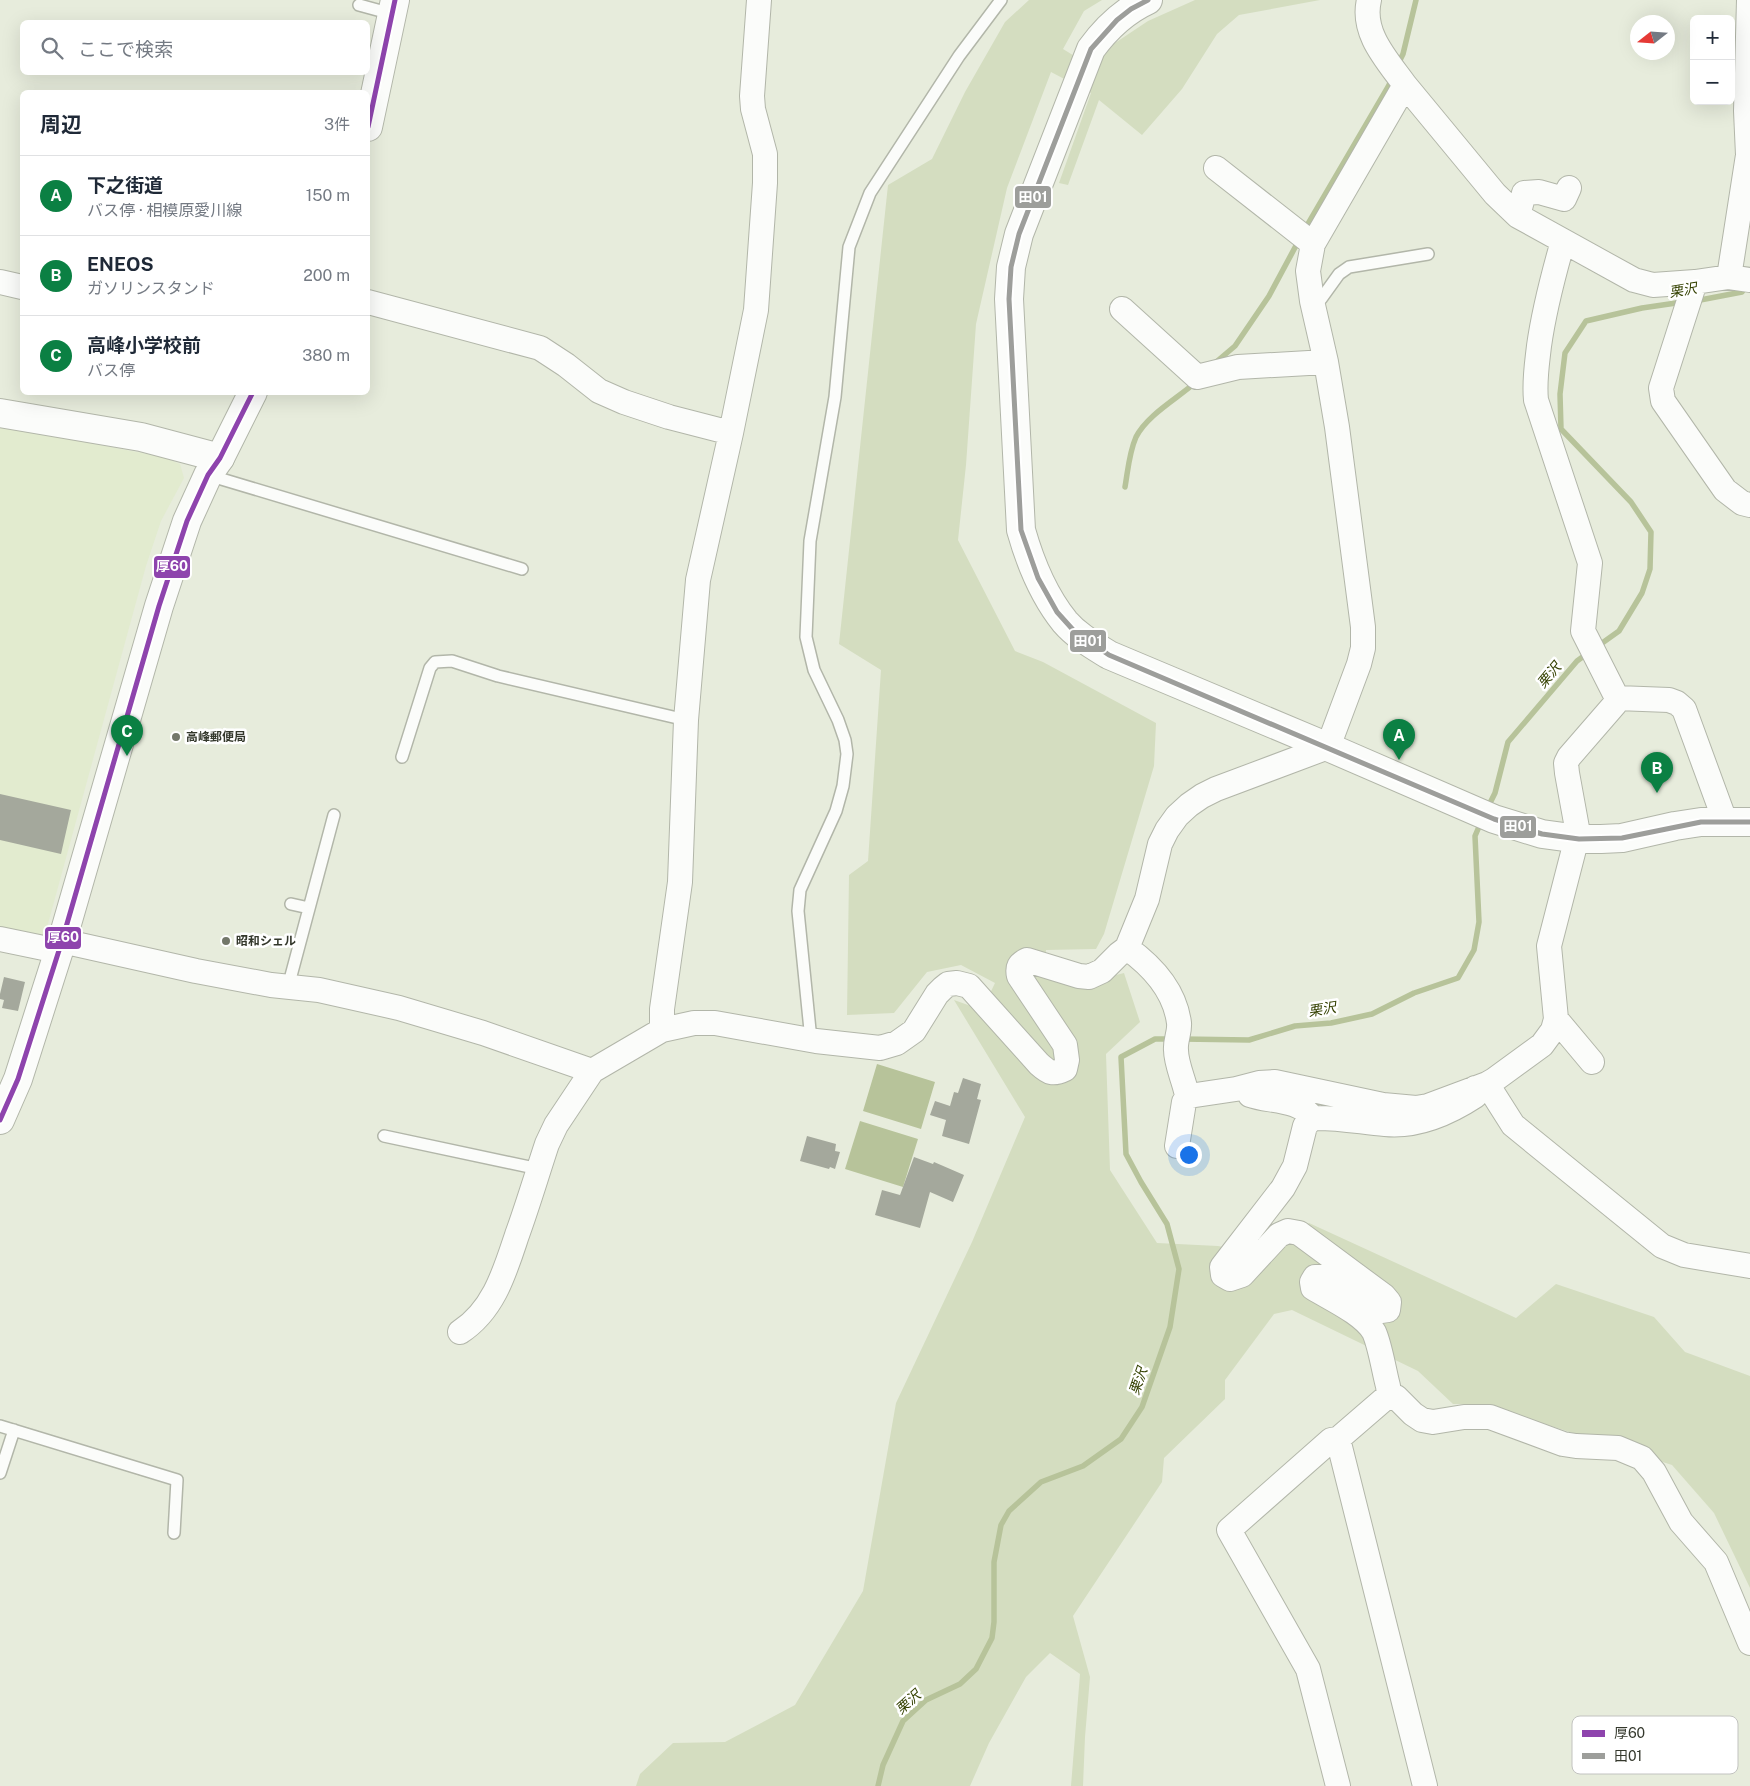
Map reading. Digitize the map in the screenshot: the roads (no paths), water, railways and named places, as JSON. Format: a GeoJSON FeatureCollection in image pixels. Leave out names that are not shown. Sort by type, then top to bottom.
{"type":"FeatureCollection","features":[{"type":"Feature","properties":{"kind":"main road"},"geometry":{"type":"LineString","coordinates":[[1148,0],[1122,14],[1104,31],[1091,49],[1020,234],[1012,262],[1008,299],[1021,530],[1028,555],[1040,583],[1065,622],[1086,641],[1108,655],[1494,819],[1542,834],[1601,840],[1622,838],[1675,826],[1738,822]]}},
{"type":"Feature","properties":{"kind":"main road"},"geometry":{"type":"LineString","coordinates":[[370,118],[394,7]]}},
{"type":"Feature","properties":{"kind":"main road"},"geometry":{"type":"LineString","coordinates":[[0,1120],[18,1080],[60,946],[159,606],[187,521],[251,395]]}},
{"type":"Feature","properties":{"kind":"main road"},"geometry":{"type":"LineString","coordinates":[[0,413],[141,437],[214,467]]}},
{"type":"Feature","properties":{"kind":"street"},"geometry":{"type":"LineString","coordinates":[[662,1030],[662,1009],[680,882],[686,720],[698,580],[756,310],[765,183],[765,154],[753,110],[752,96],[759,0]]}},
{"type":"Feature","properties":{"kind":"street"},"geometry":{"type":"LineString","coordinates":[[1369,0],[1370,30],[1378,48],[1405,85],[1495,194],[1518,216],[1634,280],[1653,285],[1694,285],[1738,279],[1748,156],[1746,111],[1749,0]]}},
{"type":"Feature","properties":{"kind":"street"},"geometry":{"type":"LineString","coordinates":[[460,1332],[470,1326],[488,1304],[501,1283],[547,1144],[556,1125],[592,1071],[662,1030],[694,1022],[715,1023],[811,1040],[880,1048],[897,1043],[914,1031],[937,994],[948,984],[957,982],[969,986],[1040,1064],[1048,1072],[1056,1074],[1065,1069],[1067,1060],[1065,1046],[1019,976],[1018,969],[1020,963],[1027,960],[1079,976],[1089,977],[1102,972],[1127,948],[1147,899],[1160,844],[1177,816],[1202,796],[1216,789],[1328,747],[1359,664],[1363,648],[1363,627],[1337,427],[1326,362],[1312,301],[1308,271],[1313,244],[1405,85]]}},
{"type":"Feature","properties":{"kind":"street"},"geometry":{"type":"LineString","coordinates":[[1216,168],[1313,244]]}},
{"type":"Feature","properties":{"kind":"street"},"geometry":{"type":"LineString","coordinates":[[1518,216],[1524,193],[1539,192],[1564,198],[1569,188]]}},
{"type":"Feature","properties":{"kind":"street"},"geometry":{"type":"LineString","coordinates":[[1177,1146],[1184,1102],[1189,1096],[1259,1082],[1275,1082],[1383,1105],[1416,1108],[1428,1106],[1481,1086],[1542,1045],[1553,1030],[1556,1019],[1550,946],[1574,849],[1579,839],[1566,763],[1569,757],[1615,704],[1617,698],[1583,631],[1590,563],[1536,400],[1534,384],[1549,286],[1563,241]]}},
{"type":"Feature","properties":{"kind":"street"},"geometry":{"type":"LineString","coordinates":[[0,282],[20,287]]}},
{"type":"Feature","properties":{"kind":"street"},"geometry":{"type":"LineString","coordinates":[[1694,285],[1662,388],[1663,400],[1725,490],[1742,503],[1750,505]]}},
{"type":"Feature","properties":{"kind":"street"},"geometry":{"type":"LineString","coordinates":[[370,303],[540,348],[566,364],[599,391],[607,395],[669,417],[731,432]]}},
{"type":"Feature","properties":{"kind":"street"},"geometry":{"type":"LineString","coordinates":[[1122,309],[1197,377],[1238,367],[1326,362]]}},
{"type":"Feature","properties":{"kind":"street"},"geometry":{"type":"LineString","coordinates":[[1617,698],[1669,700],[1677,703],[1684,709],[1738,822]]}},
{"type":"Feature","properties":{"kind":"street"},"geometry":{"type":"LineString","coordinates":[[0,939],[60,946],[288,987],[318,990],[399,1008],[483,1033],[592,1071]]}},
{"type":"Feature","properties":{"kind":"street"},"geometry":{"type":"LineString","coordinates":[[1127,948],[1141,958],[1166,986],[1172,996],[1179,1024],[1176,1050],[1186,1091],[1189,1096]]}},
{"type":"Feature","properties":{"kind":"street"},"geometry":{"type":"LineString","coordinates":[[1556,1019],[1592,1062]]}},
{"type":"Feature","properties":{"kind":"street"},"geometry":{"type":"LineString","coordinates":[[1246,1086],[1250,1096],[1279,1100],[1308,1112],[1312,1118]]}},
{"type":"Feature","properties":{"kind":"street"},"geometry":{"type":"LineString","coordinates":[[1312,1118],[1404,1124],[1435,1116],[1461,1105],[1475,1096],[1481,1086]]}},
{"type":"Feature","properties":{"kind":"street"},"geometry":{"type":"LineString","coordinates":[[1481,1086],[1514,1125],[1662,1246],[1684,1255],[1750,1266]]}},
{"type":"Feature","properties":{"kind":"street"},"geometry":{"type":"LineString","coordinates":[[1312,1118],[1305,1126],[1295,1166],[1283,1188],[1222,1267],[1223,1275],[1230,1280],[1242,1275],[1279,1235],[1288,1232],[1299,1233],[1384,1296],[1389,1302],[1388,1310],[1381,1311],[1324,1277],[1314,1277],[1312,1282],[1313,1288],[1368,1324],[1374,1333],[1389,1395]]}},
{"type":"Feature","properties":{"kind":"street"},"geometry":{"type":"LineString","coordinates":[[1338,1786],[1308,1669],[1229,1530],[1331,1440],[1338,1439],[1389,1395]]}},
{"type":"Feature","properties":{"kind":"street"},"geometry":{"type":"LineString","coordinates":[[1389,1395],[1396,1397],[1422,1420],[1433,1422],[1464,1417],[1490,1417],[1563,1444],[1618,1448],[1642,1458],[1654,1472],[1682,1522],[1716,1562],[1750,1642]]}},
{"type":"Feature","properties":{"kind":"street"},"geometry":{"type":"LineString","coordinates":[[1338,1439],[1425,1786]]}},
{"type":"Feature","properties":{"kind":"lane"},"geometry":{"type":"LineString","coordinates":[[811,1040],[798,911],[800,890],[836,811],[843,786],[847,754],[838,720],[814,670],[809,654],[806,637],[807,596],[810,540],[835,397],[849,248],[870,193],[959,56],[1001,0]]}},
{"type":"Feature","properties":{"kind":"lane"},"geometry":{"type":"LineString","coordinates":[[359,5],[394,7]]}},
{"type":"Feature","properties":{"kind":"lane"},"geometry":{"type":"LineString","coordinates":[[1312,301],[1320,299],[1339,274],[1348,267],[1428,254]]}},
{"type":"Feature","properties":{"kind":"lane"},"geometry":{"type":"LineString","coordinates":[[214,467],[522,569]]}},
{"type":"Feature","properties":{"kind":"lane"},"geometry":{"type":"LineString","coordinates":[[402,756],[430,668],[436,662],[441,661],[452,661],[498,676],[686,720]]}},
{"type":"Feature","properties":{"kind":"lane"},"geometry":{"type":"LineString","coordinates":[[288,987],[334,814]]}},
{"type":"Feature","properties":{"kind":"lane"},"geometry":{"type":"LineString","coordinates":[[291,904],[309,908]]}},
{"type":"Feature","properties":{"kind":"lane"},"geometry":{"type":"LineString","coordinates":[[384,1136],[539,1169]]}},
{"type":"Feature","properties":{"kind":"lane"},"geometry":{"type":"LineString","coordinates":[[0,1426],[177,1480],[174,1533]]}},
{"type":"Feature","properties":{"kind":"lane"},"geometry":{"type":"LineString","coordinates":[[0,1473],[14,1430]]}},
{"type":"Feature","properties":{"kind":"waterway"},"geometry":{"type":"LineString","coordinates":[[1398,64],[1403,54],[1416,0]]}},
{"type":"Feature","properties":{"kind":"waterway"},"geometry":{"type":"LineString","coordinates":[[1305,229],[1393,77]]}},
{"type":"Feature","properties":{"kind":"waterway"},"geometry":{"type":"LineString","coordinates":[[1215,363],[1235,346],[1269,296],[1299,240]]}},
{"type":"Feature","properties":{"kind":"waterway","name":"栗沢"},"geometry":{"type":"LineString","coordinates":[[1695,301],[1742,292],[1746,286]]}},
{"type":"Feature","properties":{"kind":"waterway","name":"栗沢"},"geometry":{"type":"LineString","coordinates":[[1598,646],[1619,631],[1642,593],[1650,569],[1651,532],[1631,502],[1561,429],[1560,394],[1565,353],[1586,321],[1642,308],[1683,302]]}},
{"type":"Feature","properties":{"kind":"waterway"},"geometry":{"type":"LineString","coordinates":[[1125,487],[1132,449],[1141,429],[1155,414],[1196,382]]}},
{"type":"Feature","properties":{"kind":"waterway","name":"栗沢"},"geometry":{"type":"LineString","coordinates":[[1487,809],[1495,793],[1508,742],[1577,661],[1588,653]]}},
{"type":"Feature","properties":{"kind":"waterway","name":"栗沢"},"geometry":{"type":"LineString","coordinates":[[1182,1039],[1249,1040],[1295,1026],[1331,1023],[1372,1014],[1414,993],[1458,978],[1474,950],[1479,922],[1475,836],[1481,822]]}},
{"type":"Feature","properties":{"kind":"waterway","name":"栗沢"},"geometry":{"type":"LineString","coordinates":[[878,1786],[883,1765],[903,1721],[926,1700],[960,1684],[976,1669],[992,1638],[994,1622],[994,1562],[1001,1525],[1009,1511],[1041,1482],[1083,1466],[1121,1439],[1142,1407],[1170,1327],[1179,1269],[1167,1224],[1126,1154],[1121,1057],[1155,1039],[1173,1039]]}},
{"type":"Feature","properties":{"kind":"place","name":"高峰郵便局"},"geometry":{"type":"Point","coordinates":[176,737]}},
{"type":"Feature","properties":{"kind":"place","name":"高峰小学校前"},"geometry":{"type":"Point","coordinates":[127,756]}},
{"type":"Feature","properties":{"kind":"place","name":"下之街道"},"geometry":{"type":"Point","coordinates":[1399,760]}},
{"type":"Feature","properties":{"kind":"place","name":"ENEOS"},"geometry":{"type":"Point","coordinates":[1657,793]}},
{"type":"Feature","properties":{"kind":"place","name":"昭和シェル"},"geometry":{"type":"Point","coordinates":[226,941]}}]}
